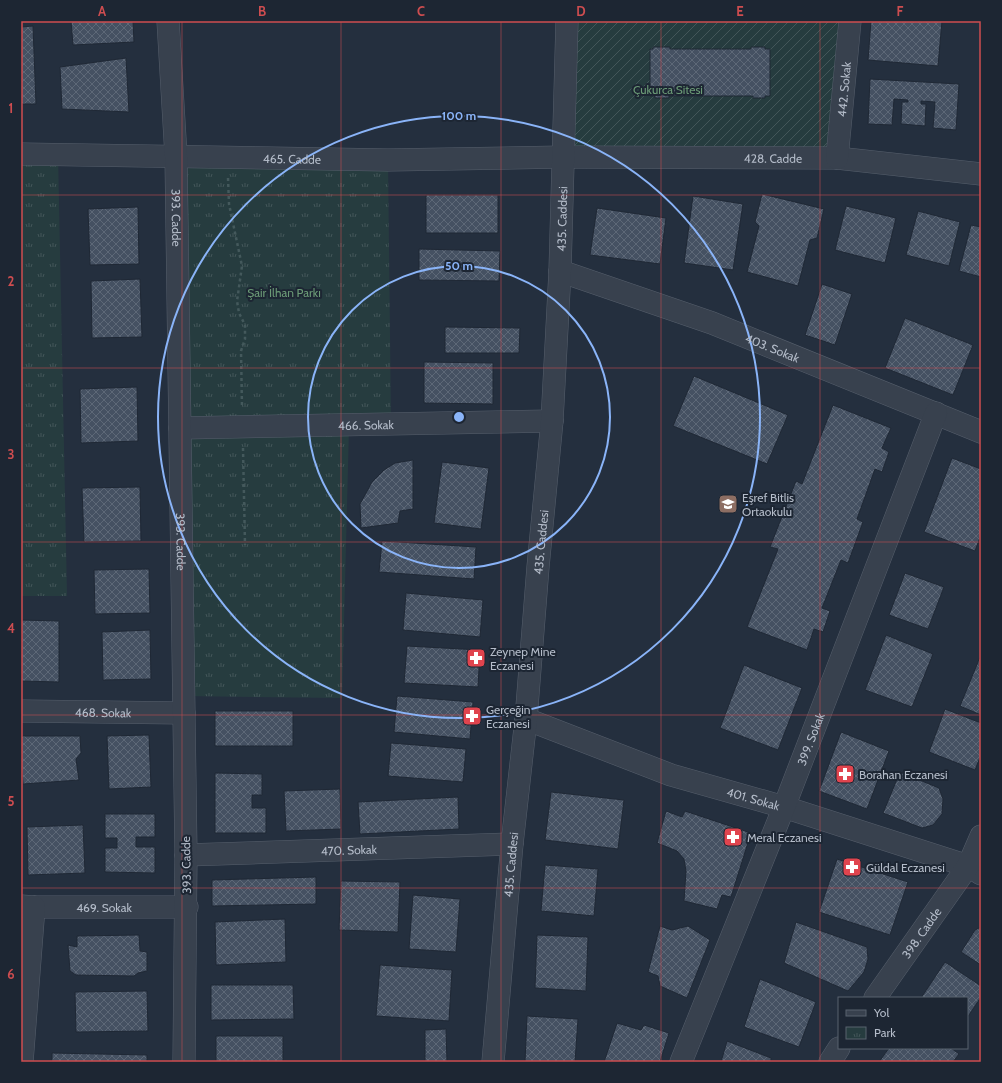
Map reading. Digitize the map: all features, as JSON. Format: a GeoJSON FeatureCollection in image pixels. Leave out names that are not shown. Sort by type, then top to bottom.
{"type":"FeatureCollection","features":[{"type":"Feature","properties":{"kind":"street","name":"393. Cadde"},"geometry":{"type":"LineString","coordinates":[[168,21],[176,156],[187,907],[184,1062]]}},
{"type":"Feature","properties":{"kind":"street","name":"435. Caddesi"},"geometry":{"type":"LineString","coordinates":[[493,1062],[512,844],[526,719],[538,567],[552,420],[560,271],[567,21]]}},
{"type":"Feature","properties":{"kind":"street","name":"442. Sokak"},"geometry":{"type":"LineString","coordinates":[[837,158],[850,21]]}},
{"type":"Feature","properties":{"kind":"street","name":"465. Cadde"},"geometry":{"type":"LineString","coordinates":[[21,154],[388,160],[563,157]]}},
{"type":"Feature","properties":{"kind":"street","name":"428. Cadde"},"geometry":{"type":"LineString","coordinates":[[563,157],[837,158],[981,174]]}},
{"type":"Feature","properties":{"kind":"street","name":"403. Sokak"},"geometry":{"type":"LineString","coordinates":[[560,271],[712,323],[981,432]]}},
{"type":"Feature","properties":{"kind":"street","name":"399. Sokak"},"geometry":{"type":"LineString","coordinates":[[681,1062],[784,807],[936,414]]}},
{"type":"Feature","properties":{"kind":"street","name":"466. Sokak"},"geometry":{"type":"LineString","coordinates":[[180,428],[552,420]]}},
{"type":"Feature","properties":{"kind":"street","name":"468. Sokak"},"geometry":{"type":"LineString","coordinates":[[21,711],[184,713]]}},
{"type":"Feature","properties":{"kind":"street","name":"401. Sokak"},"geometry":{"type":"LineString","coordinates":[[526,719],[671,776],[784,807],[974,870]]}},
{"type":"Feature","properties":{"kind":"street","name":"398. Cadde"},"geometry":{"type":"LineString","coordinates":[[876,997],[974,870],[981,836]]}},
{"type":"Feature","properties":{"kind":"street","name":"470. Sokak"},"geometry":{"type":"LineString","coordinates":[[186,855],[512,844]]}},
{"type":"Feature","properties":{"kind":"street","name":"469. Sokak"},"geometry":{"type":"LineString","coordinates":[[27,907],[187,907]]}},
{"type":"Feature","properties":{"kind":"street"},"geometry":{"type":"LineString","coordinates":[[22,1062],[27,907]]}},
{"type":"Feature","properties":{"kind":"street"},"geometry":{"type":"LineString","coordinates":[[830,1062],[839,1049]]}},
{"type":"Feature","properties":{"kind":"path"},"geometry":{"type":"LineString","coordinates":[[228,157],[229,204],[242,266],[237,301],[239,313],[245,325],[245,339],[241,352],[245,545]]}},
{"type":"Feature","properties":{"kind":"green space","name":"Çukurca Sitesi"},"geometry":{"type":"Polygon","coordinates":[[[567,21],[850,21],[837,158],[563,157],[567,21]]]}},
{"type":"Feature","properties":{"kind":"green space"},"geometry":{"type":"Polygon","coordinates":[[[21,154],[58,154],[67,596],[21,596],[21,154]]]}},
{"type":"Feature","properties":{"kind":"green space","name":"Şair İlhan Parkı"},"geometry":{"type":"Polygon","coordinates":[[[176,156],[388,160],[391,424],[349,427],[342,698],[184,696],[176,156]]]}},
{"type":"Feature","properties":{"kind":"building"},"geometry":{"type":"Polygon","coordinates":[[[71,21],[133,21],[134,42],[73,45],[71,21]]]}},
{"type":"Feature","properties":{"kind":"building"},"geometry":{"type":"Polygon","coordinates":[[[871,21],[942,21],[938,66],[868,60],[871,21]]]}},
{"type":"Feature","properties":{"kind":"building"},"geometry":{"type":"Polygon","coordinates":[[[33,26],[36,104],[21,104],[21,27],[33,26]]]}},
{"type":"Feature","properties":{"kind":"building"},"geometry":{"type":"Polygon","coordinates":[[[653,47],[670,47],[670,49],[751,49],[751,47],[765,47],[765,49],[770,49],[770,96],[765,96],[765,98],[753,98],[753,96],[669,96],[669,98],[655,98],[655,96],[650,96],[650,49],[653,49],[653,47]]]}},
{"type":"Feature","properties":{"kind":"building"},"geometry":{"type":"Polygon","coordinates":[[[126,58],[129,112],[62,109],[60,67],[126,58]]]}},
{"type":"Feature","properties":{"kind":"building"},"geometry":{"type":"Polygon","coordinates":[[[870,79],[959,84],[956,130],[933,128],[935,102],[921,101],[921,104],[926,104],[925,126],[901,124],[902,102],[908,102],[908,100],[894,99],[892,125],[868,124],[870,79]]]}},
{"type":"Feature","properties":{"kind":"building"},"geometry":{"type":"Polygon","coordinates":[[[762,194],[824,209],[817,238],[810,240],[798,286],[747,272],[759,226],[755,222],[762,194]]]}},
{"type":"Feature","properties":{"kind":"building"},"geometry":{"type":"Polygon","coordinates":[[[426,195],[498,195],[498,233],[426,233],[426,195]]]}},
{"type":"Feature","properties":{"kind":"building"},"geometry":{"type":"Polygon","coordinates":[[[693,196],[743,204],[733,270],[684,263],[693,196]]]}},
{"type":"Feature","properties":{"kind":"building"},"geometry":{"type":"Polygon","coordinates":[[[846,206],[896,218],[885,263],[835,250],[846,206]]]}},
{"type":"Feature","properties":{"kind":"building"},"geometry":{"type":"Polygon","coordinates":[[[138,207],[139,264],[90,265],[88,209],[138,207]]]}},
{"type":"Feature","properties":{"kind":"building"},"geometry":{"type":"Polygon","coordinates":[[[597,208],[666,218],[660,264],[590,255],[597,208]]]}},
{"type":"Feature","properties":{"kind":"building"},"geometry":{"type":"Polygon","coordinates":[[[918,211],[960,222],[949,266],[906,255],[918,211]]]}},
{"type":"Feature","properties":{"kind":"building"},"geometry":{"type":"Polygon","coordinates":[[[971,225],[981,227],[981,277],[959,271],[971,225]]]}},
{"type":"Feature","properties":{"kind":"building"},"geometry":{"type":"Polygon","coordinates":[[[419,249],[500,251],[499,281],[419,280],[419,249]]]}},
{"type":"Feature","properties":{"kind":"building"},"geometry":{"type":"Polygon","coordinates":[[[140,279],[142,337],[92,338],[91,281],[140,279]]]}},
{"type":"Feature","properties":{"kind":"building"},"geometry":{"type":"Polygon","coordinates":[[[822,284],[852,294],[835,345],[805,335],[822,284]]]}},
{"type":"Feature","properties":{"kind":"building"},"geometry":{"type":"Polygon","coordinates":[[[905,318],[973,345],[953,395],[885,368],[905,318]]]}},
{"type":"Feature","properties":{"kind":"building"},"geometry":{"type":"Polygon","coordinates":[[[445,327],[520,328],[519,353],[445,353],[445,327]]]}},
{"type":"Feature","properties":{"kind":"building"},"geometry":{"type":"Polygon","coordinates":[[[424,362],[493,363],[493,404],[424,403],[424,362]]]}},
{"type":"Feature","properties":{"kind":"building"},"geometry":{"type":"Polygon","coordinates":[[[694,376],[788,415],[767,464],[673,426],[694,376]]]}},
{"type":"Feature","properties":{"kind":"building"},"geometry":{"type":"Polygon","coordinates":[[[137,387],[138,441],[81,443],[80,389],[137,387]]]}},
{"type":"Feature","properties":{"kind":"building"},"geometry":{"type":"Polygon","coordinates":[[[833,405],[891,428],[882,448],[889,452],[882,472],[875,469],[857,519],[863,522],[848,563],[841,560],[822,608],[830,611],[823,632],[814,629],[807,650],[747,627],[778,549],[770,547],[796,481],[802,484],[833,405]]]}},
{"type":"Feature","properties":{"kind":"building"},"geometry":{"type":"Polygon","coordinates":[[[952,458],[981,469],[981,535],[975,551],[924,532],[952,458]]]}},
{"type":"Feature","properties":{"kind":"building"},"geometry":{"type":"Polygon","coordinates":[[[413,460],[413,509],[400,511],[398,523],[361,528],[360,504],[372,482],[384,470],[395,463],[413,460]]]}},
{"type":"Feature","properties":{"kind":"building"},"geometry":{"type":"Polygon","coordinates":[[[442,462],[489,468],[481,529],[434,523],[442,462]]]}},
{"type":"Feature","properties":{"kind":"building"},"geometry":{"type":"Polygon","coordinates":[[[140,487],[141,541],[84,542],[82,488],[140,487]]]}},
{"type":"Feature","properties":{"kind":"building"},"geometry":{"type":"Polygon","coordinates":[[[382,541],[476,547],[474,579],[379,572],[382,541]]]}},
{"type":"Feature","properties":{"kind":"building"},"geometry":{"type":"Polygon","coordinates":[[[149,569],[150,613],[95,614],[94,570],[149,569]]]}},
{"type":"Feature","properties":{"kind":"building"},"geometry":{"type":"Polygon","coordinates":[[[905,573],[944,587],[928,629],[889,615],[905,573]]]}},
{"type":"Feature","properties":{"kind":"building"},"geometry":{"type":"Polygon","coordinates":[[[406,593],[483,600],[480,637],[403,630],[406,593]]]}},
{"type":"Feature","properties":{"kind":"building"},"geometry":{"type":"Polygon","coordinates":[[[21,620],[59,621],[59,682],[21,681],[21,620]]]}},
{"type":"Feature","properties":{"kind":"building"},"geometry":{"type":"Polygon","coordinates":[[[150,630],[151,679],[103,680],[102,632],[150,630]]]}},
{"type":"Feature","properties":{"kind":"building"},"geometry":{"type":"Polygon","coordinates":[[[886,635],[933,654],[912,707],[865,690],[886,635]]]}},
{"type":"Feature","properties":{"kind":"building"},"geometry":{"type":"Polygon","coordinates":[[[407,646],[480,650],[478,687],[404,683],[407,646]]]}},
{"type":"Feature","properties":{"kind":"building"},"geometry":{"type":"Polygon","coordinates":[[[981,657],[981,715],[960,706],[981,657]]]}},
{"type":"Feature","properties":{"kind":"building"},"geometry":{"type":"Polygon","coordinates":[[[744,665],[802,688],[778,750],[720,728],[744,665]]]}},
{"type":"Feature","properties":{"kind":"building"},"geometry":{"type":"Polygon","coordinates":[[[397,696],[473,702],[470,739],[394,732],[397,696]]]}},
{"type":"Feature","properties":{"kind":"building"},"geometry":{"type":"Polygon","coordinates":[[[945,709],[981,723],[981,755],[975,770],[929,752],[945,709]]]}},
{"type":"Feature","properties":{"kind":"building"},"geometry":{"type":"Polygon","coordinates":[[[215,711],[293,711],[293,746],[215,746],[215,711]]]}},
{"type":"Feature","properties":{"kind":"building"},"geometry":{"type":"Polygon","coordinates":[[[841,732],[889,751],[867,809],[819,791],[841,732]]]}},
{"type":"Feature","properties":{"kind":"building"},"geometry":{"type":"Polygon","coordinates":[[[149,735],[151,787],[109,789],[107,736],[149,735]]]}},
{"type":"Feature","properties":{"kind":"building"},"geometry":{"type":"Polygon","coordinates":[[[21,736],[80,736],[81,753],[76,759],[79,780],[23,784],[21,736]]]}},
{"type":"Feature","properties":{"kind":"building"},"geometry":{"type":"Polygon","coordinates":[[[391,743],[466,749],[463,782],[388,776],[391,743]]]}},
{"type":"Feature","properties":{"kind":"building"},"geometry":{"type":"Polygon","coordinates":[[[900,772],[939,788],[943,799],[942,814],[933,825],[922,828],[883,813],[900,772]]]}},
{"type":"Feature","properties":{"kind":"building"},"geometry":{"type":"Polygon","coordinates":[[[215,773],[262,774],[262,795],[252,795],[252,808],[266,808],[266,833],[215,833],[215,773]]]}},
{"type":"Feature","properties":{"kind":"building"},"geometry":{"type":"Polygon","coordinates":[[[340,789],[341,829],[286,831],[284,791],[340,789]]]}},
{"type":"Feature","properties":{"kind":"building"},"geometry":{"type":"Polygon","coordinates":[[[551,792],[624,800],[618,849],[545,840],[551,792]]]}},
{"type":"Feature","properties":{"kind":"building"},"geometry":{"type":"Polygon","coordinates":[[[458,797],[459,829],[360,834],[358,802],[458,797]]]}},
{"type":"Feature","properties":{"kind":"building"},"geometry":{"type":"Polygon","coordinates":[[[666,811],[682,817],[685,811],[751,833],[731,897],[722,895],[717,909],[684,901],[686,871],[684,859],[677,851],[657,843],[666,811]]]}},
{"type":"Feature","properties":{"kind":"building"},"geometry":{"type":"Polygon","coordinates":[[[105,814],[155,814],[155,837],[136,837],[136,847],[155,847],[155,873],[105,872],[105,848],[117,848],[117,838],[105,838],[105,814]]]}},
{"type":"Feature","properties":{"kind":"building"},"geometry":{"type":"Polygon","coordinates":[[[83,825],[85,873],[28,875],[27,827],[83,825]]]}},
{"type":"Feature","properties":{"kind":"building"},"geometry":{"type":"Polygon","coordinates":[[[837,859],[908,882],[890,935],[819,912],[837,859]]]}},
{"type":"Feature","properties":{"kind":"building"},"geometry":{"type":"Polygon","coordinates":[[[545,865],[598,869],[594,916],[541,911],[545,865]]]}},
{"type":"Feature","properties":{"kind":"building"},"geometry":{"type":"Polygon","coordinates":[[[316,877],[316,904],[212,906],[212,880],[316,877]]]}},
{"type":"Feature","properties":{"kind":"building"},"geometry":{"type":"Polygon","coordinates":[[[341,881],[400,882],[398,932],[339,930],[341,881]]]}},
{"type":"Feature","properties":{"kind":"building"},"geometry":{"type":"Polygon","coordinates":[[[413,895],[460,899],[456,952],[409,949],[413,895]]]}},
{"type":"Feature","properties":{"kind":"building"},"geometry":{"type":"Polygon","coordinates":[[[285,919],[286,962],[216,965],[215,922],[285,919]]]}},
{"type":"Feature","properties":{"kind":"building"},"geometry":{"type":"Polygon","coordinates":[[[796,922],[867,947],[868,959],[864,972],[848,991],[784,963],[796,922]]]}},
{"type":"Feature","properties":{"kind":"building"},"geometry":{"type":"Polygon","coordinates":[[[660,926],[672,930],[688,926],[710,940],[687,998],[660,986],[658,976],[648,972],[660,926]]]}},
{"type":"Feature","properties":{"kind":"building"},"geometry":{"type":"Polygon","coordinates":[[[981,927],[981,965],[961,952],[975,930],[981,927]]]}},
{"type":"Feature","properties":{"kind":"building"},"geometry":{"type":"Polygon","coordinates":[[[139,935],[140,951],[147,952],[147,971],[138,973],[134,976],[76,975],[70,971],[68,945],[77,947],[77,936],[139,935]]]}},
{"type":"Feature","properties":{"kind":"building"},"geometry":{"type":"Polygon","coordinates":[[[537,935],[588,937],[586,991],[535,988],[537,935]]]}},
{"type":"Feature","properties":{"kind":"building"},"geometry":{"type":"Polygon","coordinates":[[[945,962],[981,986],[981,997],[968,1016],[968,997],[922,997],[945,962]]]}},
{"type":"Feature","properties":{"kind":"building"},"geometry":{"type":"Polygon","coordinates":[[[380,965],[452,970],[449,1021],[376,1016],[380,965]]]}},
{"type":"Feature","properties":{"kind":"building"},"geometry":{"type":"Polygon","coordinates":[[[760,979],[816,1002],[799,1047],[744,1027],[760,979]]]}},
{"type":"Feature","properties":{"kind":"building"},"geometry":{"type":"Polygon","coordinates":[[[211,985],[293,985],[294,1019],[211,1020],[211,985]]]}},
{"type":"Feature","properties":{"kind":"building"},"geometry":{"type":"Polygon","coordinates":[[[147,991],[148,1031],[76,1032],[75,992],[147,991]]]}},
{"type":"Feature","properties":{"kind":"building"},"geometry":{"type":"Polygon","coordinates":[[[527,1016],[578,1019],[575,1062],[525,1062],[527,1016]]]}},
{"type":"Feature","properties":{"kind":"building"},"geometry":{"type":"Polygon","coordinates":[[[617,1023],[641,1030],[644,1025],[669,1033],[660,1062],[604,1062],[617,1023]]]}},
{"type":"Feature","properties":{"kind":"building"},"geometry":{"type":"Polygon","coordinates":[[[446,1029],[447,1062],[425,1062],[425,1030],[446,1029]]]}},
{"type":"Feature","properties":{"kind":"building"},"geometry":{"type":"Polygon","coordinates":[[[216,1036],[283,1036],[283,1062],[216,1062],[216,1036]]]}},
{"type":"Feature","properties":{"kind":"building"},"geometry":{"type":"Polygon","coordinates":[[[727,1041],[771,1058],[771,1062],[721,1062],[727,1041]]]}},
{"type":"Feature","properties":{"kind":"building"},"geometry":{"type":"Polygon","coordinates":[[[888,1049],[952,1049],[959,1054],[953,1062],[879,1062],[888,1049]]]}},
{"type":"Feature","properties":{"kind":"building"},"geometry":{"type":"Polygon","coordinates":[[[52,1053],[147,1055],[147,1062],[52,1062],[52,1053]]]}},
{"type":"Feature","properties":{"kind":"place","name":"Eşref Bitlis Ortaokulu"},"geometry":{"type":"Point","coordinates":[728,504]}},
{"type":"Feature","properties":{"kind":"place","name":"Zeynep Mine Eczanesi"},"geometry":{"type":"Point","coordinates":[476,658]}},
{"type":"Feature","properties":{"kind":"place","name":"Gerçeğin Eczanesi"},"geometry":{"type":"Point","coordinates":[472,716]}},
{"type":"Feature","properties":{"kind":"place","name":"Borahan Eczanesi"},"geometry":{"type":"Point","coordinates":[845,774]}},
{"type":"Feature","properties":{"kind":"place","name":"Meral Eczanesi"},"geometry":{"type":"Point","coordinates":[733,837]}},
{"type":"Feature","properties":{"kind":"place","name":"Güldal Eczanesi"},"geometry":{"type":"Point","coordinates":[852,867]}}]}
